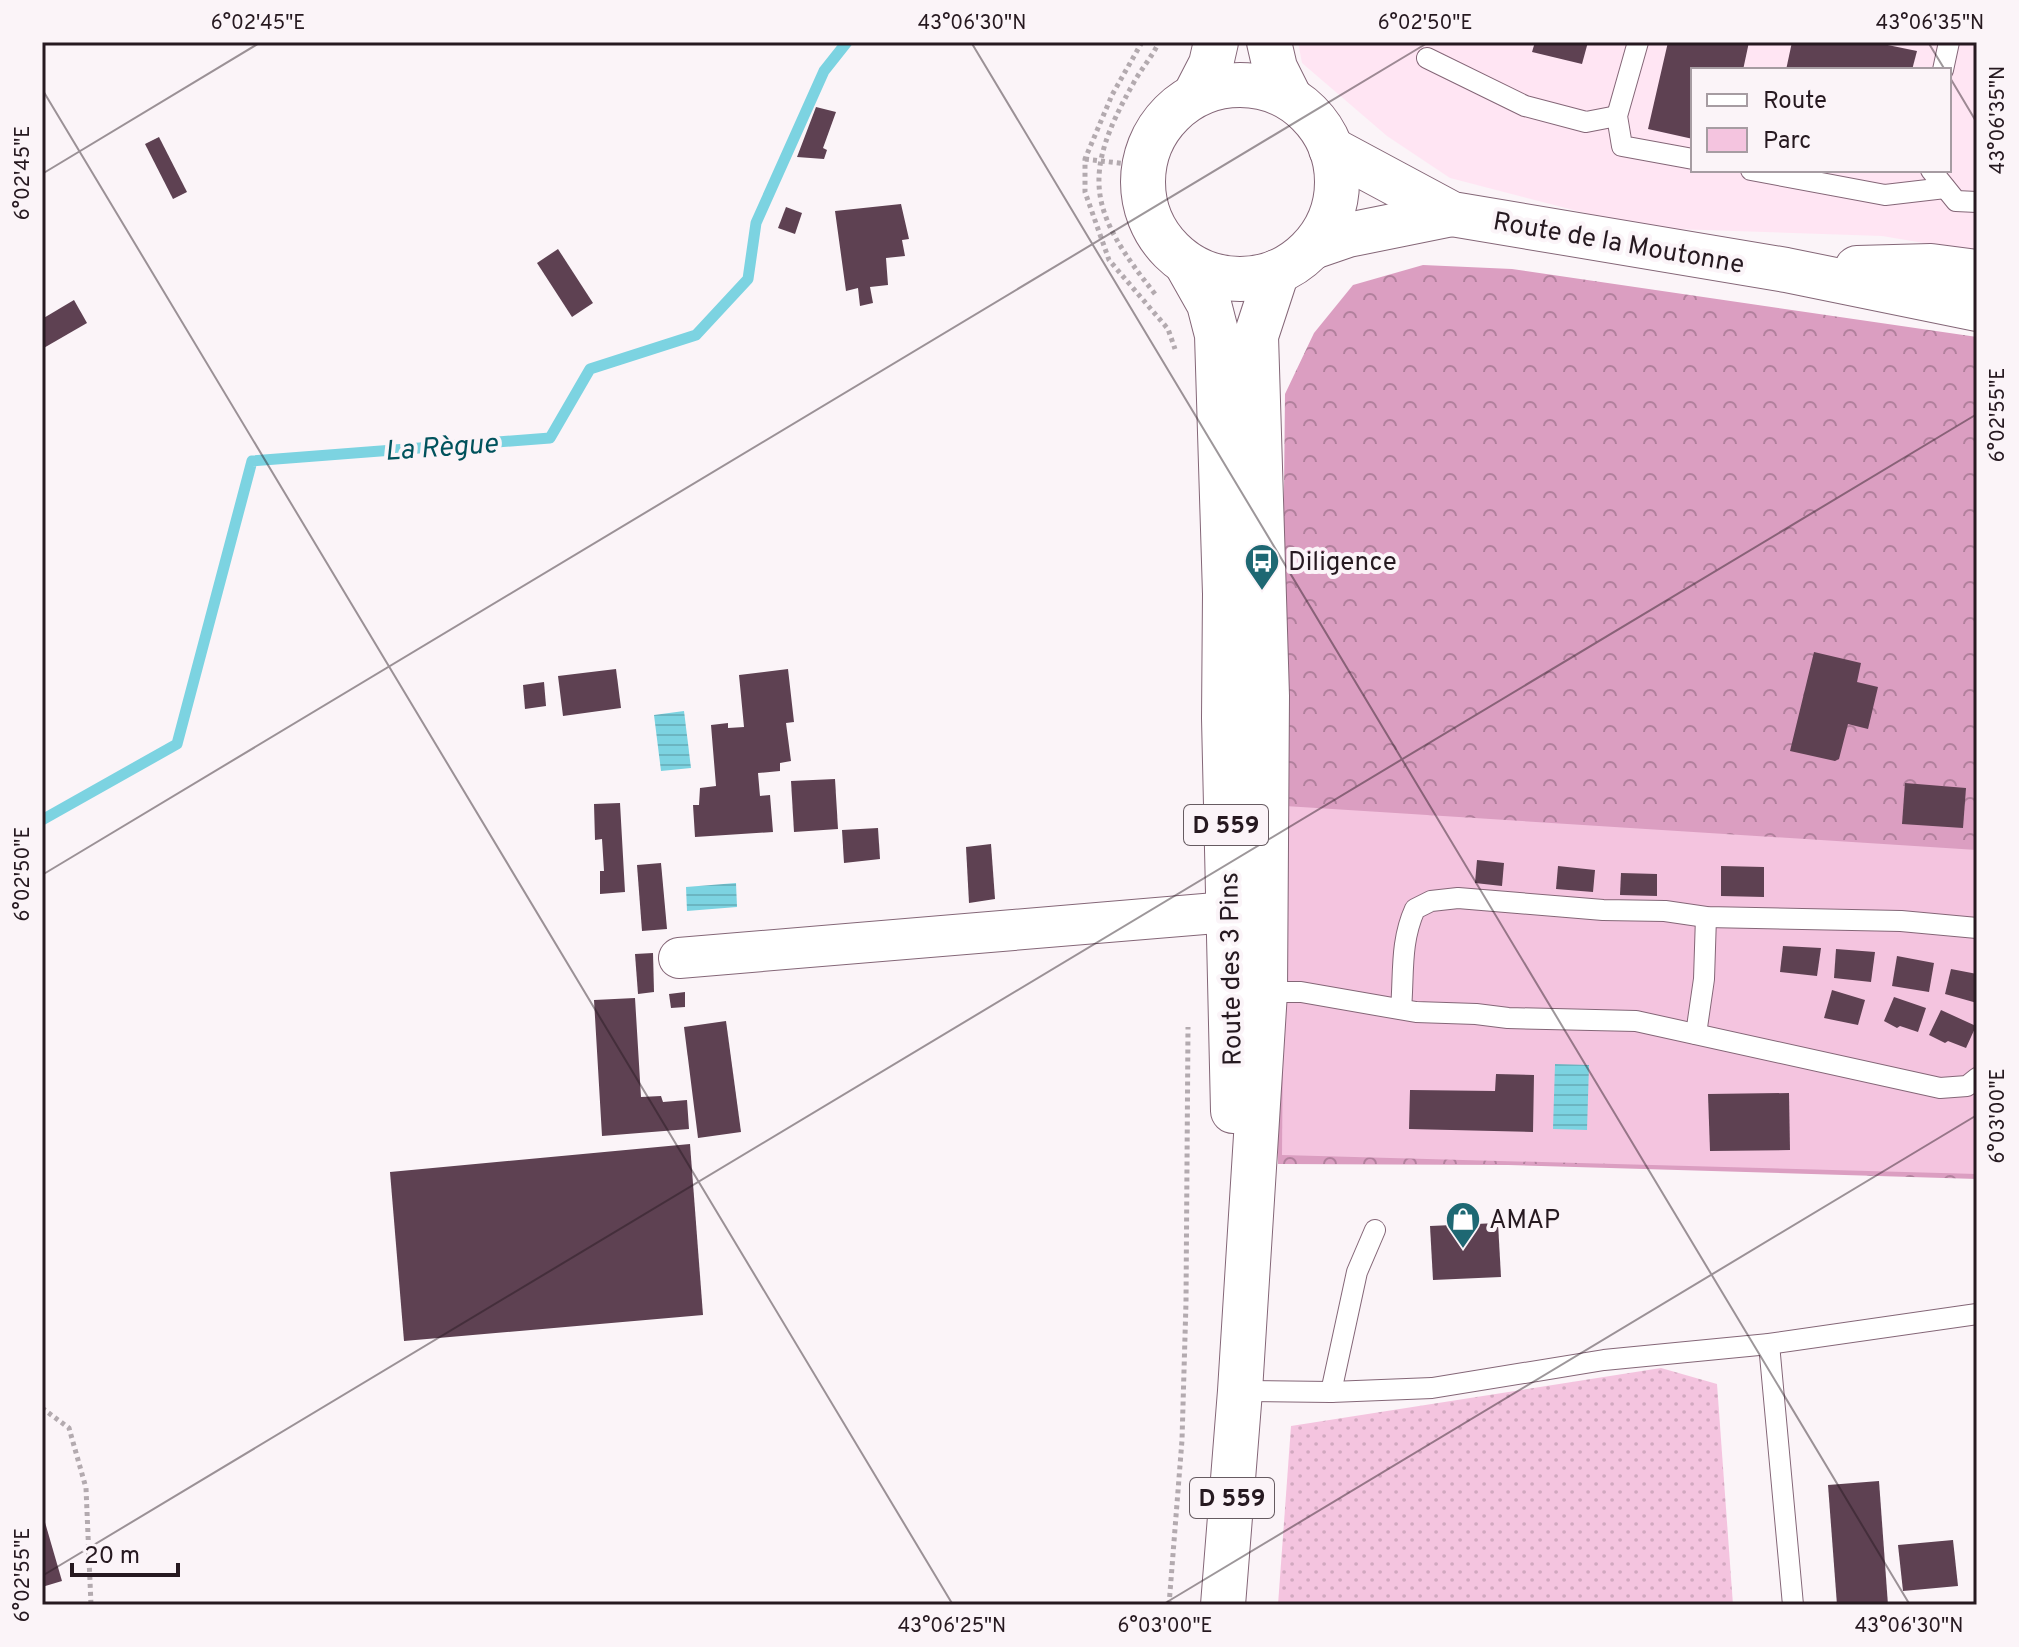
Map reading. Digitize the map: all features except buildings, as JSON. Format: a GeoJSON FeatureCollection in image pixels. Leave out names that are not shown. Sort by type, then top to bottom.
{"type":"FeatureCollection","features":[{"type":"Feature","properties":{"kind":"main road"},"geometry":{"type":"LineString","coordinates":[[1195,95],[1211,64],[1216,42]]}},
{"type":"Feature","properties":{"kind":"main road"},"geometry":{"type":"LineString","coordinates":[[1269,42],[1275,68],[1290,98]]}},
{"type":"Feature","properties":{"kind":"main road"},"geometry":{"type":"LineString","coordinates":[[1226,85],[1259,86],[1290,98],[1315,120],[1331,149],[1337,174],[1336,200],[1327,225],[1313,247],[1297,262],[1277,272],[1247,279],[1216,277],[1187,265],[1166,246],[1151,222],[1143,194],[1143,166],[1152,138],[1170,113],[1195,95],[1226,85]]}},
{"type":"Feature","properties":{"kind":"main road","name":"Route de la Moutonne"},"geometry":{"type":"LineString","coordinates":[[1331,149],[1452,214],[1786,270],[1977,309]]}},
{"type":"Feature","properties":{"kind":"main road","name":"Route de la Moutonne"},"geometry":{"type":"LineString","coordinates":[[1313,247],[1348,235],[1452,214]]}},
{"type":"Feature","properties":{"kind":"main road","name":"Route des 3 Pins"},"geometry":{"type":"LineString","coordinates":[[1187,265],[1209,304],[1217,335],[1240,1391]]}},
{"type":"Feature","properties":{"kind":"main road","name":"Route de la Moutonne"},"geometry":{"type":"LineString","coordinates":[[1786,270],[1931,266],[1977,272]]}},
{"type":"Feature","properties":{"kind":"main road","name":"Route des 3 Pins"},"geometry":{"type":"LineString","coordinates":[[1223,1605],[1265,992],[1267,696],[1256,336],[1277,272]]}},
{"type":"Feature","properties":{"kind":"street"},"geometry":{"type":"LineString","coordinates":[[679,958],[1228,912]]}},
{"type":"Feature","properties":{"kind":"lane"},"geometry":{"type":"LineString","coordinates":[[1638,42],[1617,116],[1622,146],[1691,159]]}},
{"type":"Feature","properties":{"kind":"lane"},"geometry":{"type":"LineString","coordinates":[[1943,68],[1949,42]]}},
{"type":"Feature","properties":{"kind":"lane"},"geometry":{"type":"LineString","coordinates":[[1427,58],[1525,106],[1586,122],[1617,116]]}},
{"type":"Feature","properties":{"kind":"lane"},"geometry":{"type":"LineString","coordinates":[[1762,172],[1885,195],[1945,188]]}},
{"type":"Feature","properties":{"kind":"lane"},"geometry":{"type":"LineString","coordinates":[[1933,172],[1956,201],[1977,202]]}},
{"type":"Feature","properties":{"kind":"lane"},"geometry":{"type":"LineString","coordinates":[[1401,1009],[1402,951],[1408,923],[1415,909],[1431,901],[1458,898],[1603,910],[1665,911],[1706,917],[1901,921],[1977,928]]}},
{"type":"Feature","properties":{"kind":"lane"},"geometry":{"type":"LineString","coordinates":[[1696,1034],[1704,979],[1706,917]]}},
{"type":"Feature","properties":{"kind":"lane"},"geometry":{"type":"LineString","coordinates":[[1265,992],[1301,992],[1401,1009],[1508,1018],[1636,1021],[1940,1088],[1967,1086],[1977,1078]]}},
{"type":"Feature","properties":{"kind":"lane"},"geometry":{"type":"LineString","coordinates":[[1331,1392],[1357,1272],[1375,1230]]}},
{"type":"Feature","properties":{"kind":"lane"},"geometry":{"type":"LineString","coordinates":[[1240,1391],[1331,1392],[1432,1388],[1604,1360],[1769,1344],[1977,1314]]}},
{"type":"Feature","properties":{"kind":"lane"},"geometry":{"type":"LineString","coordinates":[[1769,1344],[1793,1605]]}},
{"type":"Feature","properties":{"kind":"path"},"geometry":{"type":"LineString","coordinates":[[1142,42],[1112,95],[1085,159],[1085,192],[1109,260],[1168,329],[1176,352]]}},
{"type":"Feature","properties":{"kind":"path"},"geometry":{"type":"LineString","coordinates":[[1085,159],[1143,166]]}},
{"type":"Feature","properties":{"kind":"path"},"geometry":{"type":"LineString","coordinates":[[1169,1605],[1183,1409],[1188,1020]]}},
{"type":"Feature","properties":{"kind":"path"},"geometry":{"type":"LineString","coordinates":[[42,1408],[69,1428],[86,1488],[91,1605]]}},
{"type":"Feature","properties":{"kind":"shaded area"},"geometry":{"type":"Polygon","coordinates":[[[1298,42],[1977,42],[1977,252],[1882,236],[1643,228],[1450,178],[1387,136],[1302,63],[1298,42]]]}},
{"type":"Feature","properties":{"kind":"green space"},"geometry":{"type":"Polygon","coordinates":[[[1423,265],[1512,269],[1977,337],[1977,1179],[1508,1165],[1278,1164],[1285,394],[1314,333],[1353,285],[1423,265]]]}},
{"type":"Feature","properties":{"kind":"green space"},"geometry":{"type":"Polygon","coordinates":[[[1285,806],[1977,850],[1977,1174],[1282,1155],[1285,806]]]}},
{"type":"Feature","properties":{"kind":"green space"},"geometry":{"type":"Polygon","coordinates":[[[1661,1368],[1717,1384],[1733,1605],[1278,1605],[1291,1426],[1661,1368]]]}},
{"type":"Feature","properties":{"kind":"water"},"geometry":{"type":"Polygon","coordinates":[[[684,711],[691,768],[661,771],[654,715],[684,711]]]}},
{"type":"Feature","properties":{"kind":"water"},"geometry":{"type":"Polygon","coordinates":[[[736,883],[737,907],[687,911],[686,887],[736,883]]]}},
{"type":"Feature","properties":{"kind":"water"},"geometry":{"type":"Polygon","coordinates":[[[1555,1064],[1589,1065],[1587,1130],[1553,1129],[1555,1064]]]}},
{"type":"Feature","properties":{"kind":"waterway","name":"La Règue"},"geometry":{"type":"LineString","coordinates":[[42,820],[177,744],[252,461],[550,438],[590,369],[696,335],[748,279],[756,223],[824,71],[847,42]]}},
{"type":"Feature","properties":{"kind":"place","name":"Diligence"},"geometry":{"type":"Point","coordinates":[1262,592]}},
{"type":"Feature","properties":{"kind":"place","name":"AMAP"},"geometry":{"type":"Point","coordinates":[1463,1250]}}]}
